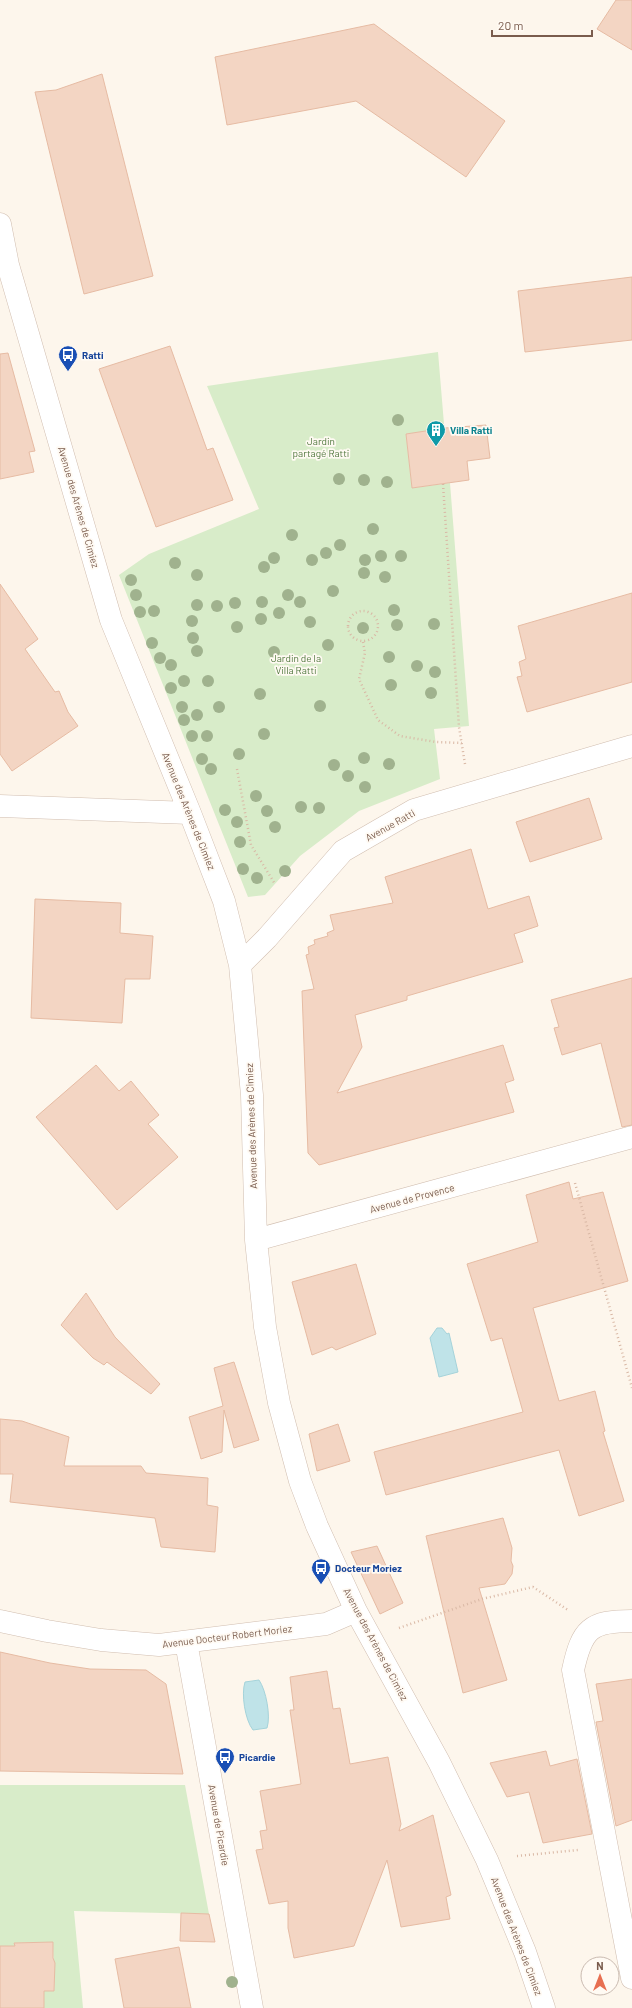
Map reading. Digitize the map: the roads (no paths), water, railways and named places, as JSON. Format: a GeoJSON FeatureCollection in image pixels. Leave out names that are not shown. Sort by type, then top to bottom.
{"type":"FeatureCollection","features":[{"type":"Feature","properties":{"kind":"street","name":"Avenue des Arènes de Cimiez"},"geometry":{"type":"LineString","coordinates":[[0,224],[4,266],[111,620],[190,813],[224,901],[240,966],[252,1095],[256,1240],[265,1327],[287,1436],[300,1481],[317,1526],[356,1611],[439,1762],[487,1860],[524,1952],[544,2008]]}},
{"type":"Feature","properties":{"kind":"street","name":"Avenue Ratti"},"geometry":{"type":"LineString","coordinates":[[240,966],[292,910],[342,851],[414,810],[632,746]]}},
{"type":"Feature","properties":{"kind":"street"},"geometry":{"type":"LineString","coordinates":[[0,806],[190,813]]}},
{"type":"Feature","properties":{"kind":"street","name":"Avenue de Provence"},"geometry":{"type":"LineString","coordinates":[[256,1240],[568,1156],[632,1137]]}},
{"type":"Feature","properties":{"kind":"street","name":"Avenue Docteur Robert Moriez"},"geometry":{"type":"LineString","coordinates":[[0,1621],[101,1640],[159,1644],[186,1642],[326,1624],[356,1611]]}},
{"type":"Feature","properties":{"kind":"street"},"geometry":{"type":"LineString","coordinates":[[632,1621],[598,1623],[586,1632],[578,1650],[573,1670],[632,1978]]}},
{"type":"Feature","properties":{"kind":"street","name":"Avenue de Picardie"},"geometry":{"type":"LineString","coordinates":[[186,1642],[252,2008]]}},
{"type":"Feature","properties":{"kind":"water"},"geometry":{"type":"Polygon","coordinates":[[[437,1328],[442,1328],[447,1334],[449,1333],[458,1372],[439,1377],[430,1338],[437,1328]]]}},
{"type":"Feature","properties":{"kind":"water"},"geometry":{"type":"Polygon","coordinates":[[[259,1680],[262,1684],[267,1703],[268,1723],[267,1728],[253,1730],[246,1714],[243,1693],[245,1682],[259,1680]]]}},
{"type":"Feature","properties":{"kind":"place","name":"Ratti"},"geometry":{"type":"Point","coordinates":[68,372]}},
{"type":"Feature","properties":{"kind":"place","name":"Villa Ratti"},"geometry":{"type":"Point","coordinates":[436,447]}},
{"type":"Feature","properties":{"kind":"place","name":"Docteur Moriez"},"geometry":{"type":"Point","coordinates":[321,1585]}},
{"type":"Feature","properties":{"kind":"place","name":"Picardie"},"geometry":{"type":"Point","coordinates":[225,1774]}},
{"type":"Feature","properties":{"kind":"park label","name":"Jardin partagé Ratti"},"geometry":{"type":"Point","coordinates":[321,446]}},
{"type":"Feature","properties":{"kind":"park label","name":"Jardin de la Villa Ratti"},"geometry":{"type":"Point","coordinates":[296,664]}}]}
